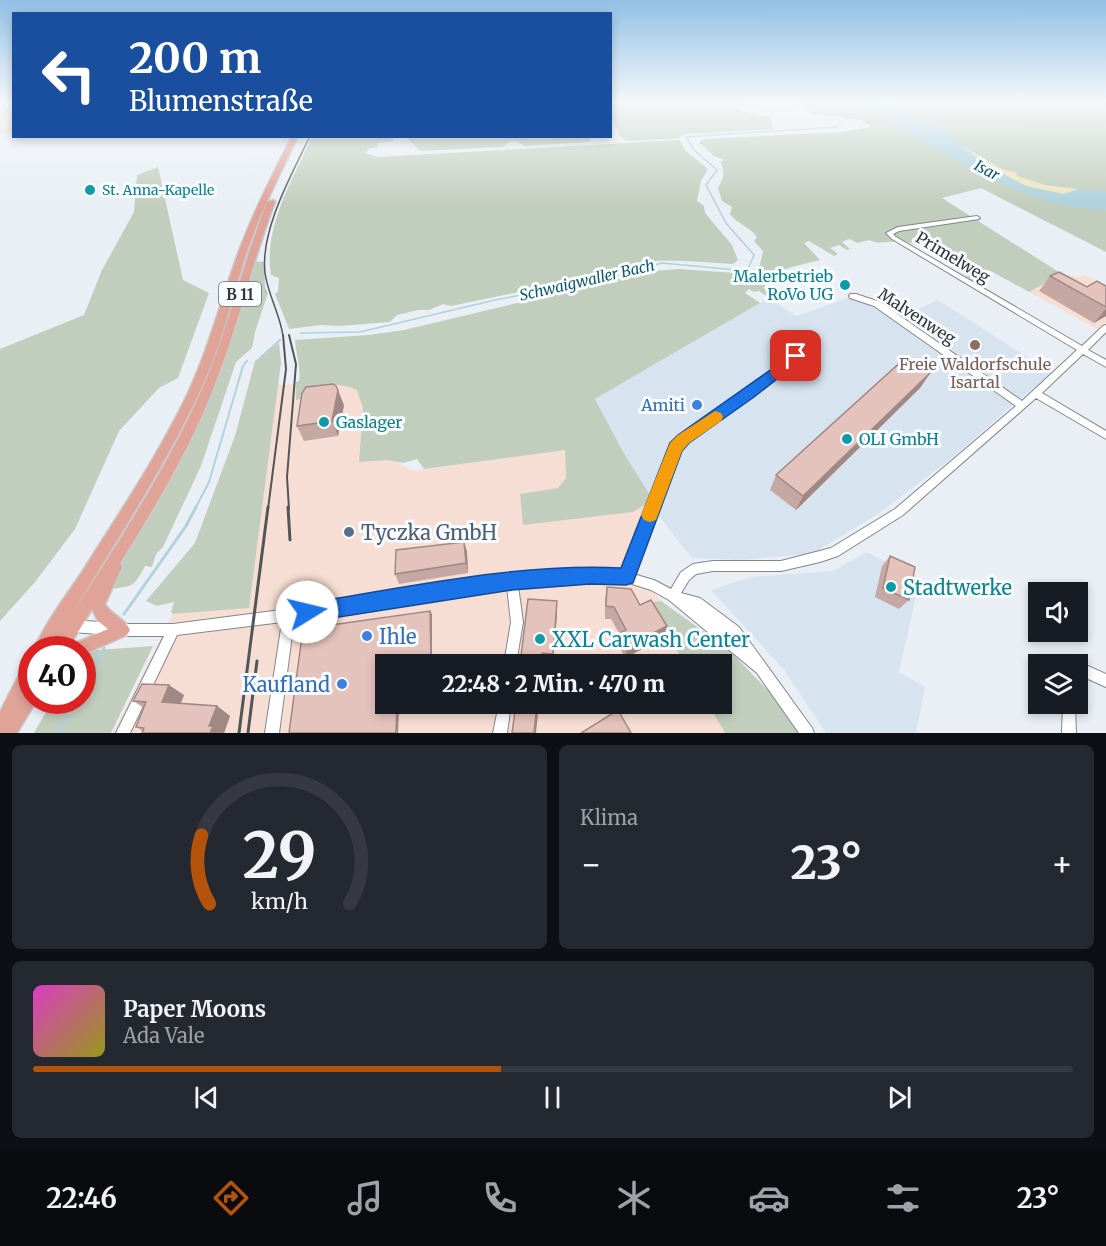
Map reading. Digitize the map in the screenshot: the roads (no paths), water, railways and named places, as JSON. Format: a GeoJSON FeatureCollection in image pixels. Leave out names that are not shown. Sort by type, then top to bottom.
{"type":"FeatureCollection","features":[{"type":"Feature","properties":{"kind":"main road","name":"B 11"},"geometry":{"type":"LineString","coordinates":[[50,636],[135,502],[177,428],[214,342],[254,222],[294,138]]}},
{"type":"Feature","properties":{"kind":"main road","name":"B 11"},"geometry":{"type":"LineString","coordinates":[[66,636],[176,452],[211,380],[230,328],[263,221],[301,138]]}},
{"type":"Feature","properties":{"kind":"main road"},"geometry":{"type":"LineString","coordinates":[[122,544],[116,566],[97,604],[103,616],[122,630]]}},
{"type":"Feature","properties":{"kind":"main road"},"geometry":{"type":"LineString","coordinates":[[96,641],[122,630]]}},
{"type":"Feature","properties":{"kind":"main road"},"geometry":{"type":"LineString","coordinates":[[0,729],[18,694]]}},
{"type":"Feature","properties":{"kind":"main road"},"geometry":{"type":"LineString","coordinates":[[7,733],[19,714]]}},
{"type":"Feature","properties":{"kind":"street","name":"Primelweg"},"geometry":{"type":"LineString","coordinates":[[977,218],[897,229],[889,233],[1081,350]]}},
{"type":"Feature","properties":{"kind":"street","name":"Malvenweg"},"geometry":{"type":"LineString","coordinates":[[853,296],[877,304],[1023,406]]}},
{"type":"Feature","properties":{"kind":"street"},"geometry":{"type":"LineString","coordinates":[[673,596],[685,576],[693,569],[713,566],[780,566],[820,557],[834,552],[899,512],[1023,406],[1106,328]]}},
{"type":"Feature","properties":{"kind":"street"},"geometry":{"type":"LineString","coordinates":[[1081,350],[1106,364]]}},
{"type":"Feature","properties":{"kind":"street"},"geometry":{"type":"LineString","coordinates":[[626,577],[676,448],[683,439],[748,394],[796,356]]}},
{"type":"Feature","properties":{"kind":"street"},"geometry":{"type":"LineString","coordinates":[[1036,394],[1106,435]]}},
{"type":"Feature","properties":{"kind":"street"},"geometry":{"type":"LineString","coordinates":[[56,626],[173,630],[512,581],[590,575],[626,577],[654,585],[673,596],[760,668],[790,706],[807,733]]}},
{"type":"Feature","properties":{"kind":"street"},"geometry":{"type":"LineString","coordinates":[[512,581],[517,622],[512,654]]}},
{"type":"Feature","properties":{"kind":"street"},"geometry":{"type":"LineString","coordinates":[[272,733],[289,615]]}},
{"type":"Feature","properties":{"kind":"street"},"geometry":{"type":"LineString","coordinates":[[123,733],[173,630]]}},
{"type":"Feature","properties":{"kind":"street"},"geometry":{"type":"LineString","coordinates":[[1088,672],[1106,681]]}},
{"type":"Feature","properties":{"kind":"street"},"geometry":{"type":"LineString","coordinates":[[500,733],[503,714]]}},
{"type":"Feature","properties":{"kind":"street"},"geometry":{"type":"LineString","coordinates":[[1069,714],[1069,733]]}},
{"type":"Feature","properties":{"kind":"water","name":"Isar"},"geometry":{"type":"Polygon","coordinates":[[[911,135],[948,135],[987,165],[1026,186],[1064,194],[1078,189],[1106,191],[1106,210],[1062,205],[1020,192],[911,135]]]}},
{"type":"Feature","properties":{"kind":"waterway","name":"Schwaigwaller Bach"},"geometry":{"type":"LineString","coordinates":[[300,333],[360,332],[495,300],[592,282],[662,263],[747,271],[754,255],[726,223],[706,185],[717,170],[694,150],[686,137],[713,135]]}},
{"type":"Feature","properties":{"kind":"waterway","name":"Schwaigwaller Bach"},"geometry":{"type":"LineString","coordinates":[[260,358],[280,340]]}},
{"type":"Feature","properties":{"kind":"waterway","name":"Schwaigwaller Bach"},"geometry":{"type":"LineString","coordinates":[[195,509],[209,482],[243,366],[247,361]]}},
{"type":"Feature","properties":{"kind":"waterway","name":"Schwaigwaller Bach"},"geometry":{"type":"LineString","coordinates":[[124,614],[186,526],[196,507]]}},
{"type":"Feature","properties":{"kind":"waterway","name":"Schwaigwaller Bach"},"geometry":{"type":"LineString","coordinates":[[96,662],[104,648]]}},
{"type":"Feature","properties":{"kind":"waterway","name":"Schwaigwaller Bach"},"geometry":{"type":"LineString","coordinates":[[58,733],[68,714]]}},
{"type":"Feature","properties":{"kind":"railway"},"geometry":{"type":"LineString","coordinates":[[283,336],[265,273],[267,239],[279,203],[309,138]]}},
{"type":"Feature","properties":{"kind":"railway"},"geometry":{"type":"LineString","coordinates":[[268,509],[286,369],[283,335]]}},
{"type":"Feature","properties":{"kind":"railway"},"geometry":{"type":"LineString","coordinates":[[289,335],[296,364],[287,477],[289,509]]}},
{"type":"Feature","properties":{"kind":"railway"},"geometry":{"type":"LineString","coordinates":[[239,733],[268,507]]}},
{"type":"Feature","properties":{"kind":"railway"},"geometry":{"type":"LineString","coordinates":[[288,507],[290,540]]}},
{"type":"Feature","properties":{"kind":"railway"},"geometry":{"type":"LineString","coordinates":[[248,733],[257,661]]}},
{"type":"Feature","properties":{"kind":"place","name":"St. Anna-Kapelle"},"geometry":{"type":"Point","coordinates":[90,190]}},
{"type":"Feature","properties":{"kind":"place","name":"Malerbetrieb RoVo UG"},"geometry":{"type":"Point","coordinates":[845,285]}},
{"type":"Feature","properties":{"kind":"place","name":"Freie Waldorfschule Isartal"},"geometry":{"type":"Point","coordinates":[975,345]}},
{"type":"Feature","properties":{"kind":"place","name":"Amiti"},"geometry":{"type":"Point","coordinates":[697,405]}},
{"type":"Feature","properties":{"kind":"place","name":"Gaslager"},"geometry":{"type":"Point","coordinates":[324,422]}},
{"type":"Feature","properties":{"kind":"place","name":"OLI GmbH"},"geometry":{"type":"Point","coordinates":[847,439]}},
{"type":"Feature","properties":{"kind":"place","name":"Tyczka GmbH"},"geometry":{"type":"Point","coordinates":[349,532]}},
{"type":"Feature","properties":{"kind":"place","name":"Stadtwerke"},"geometry":{"type":"Point","coordinates":[891,587]}},
{"type":"Feature","properties":{"kind":"place","name":"Ihle"},"geometry":{"type":"Point","coordinates":[367,636]}},
{"type":"Feature","properties":{"kind":"place","name":"XXL Carwash Center"},"geometry":{"type":"Point","coordinates":[540,639]}},
{"type":"Feature","properties":{"kind":"place","name":"Kaufland"},"geometry":{"type":"Point","coordinates":[342,684]}}]}
